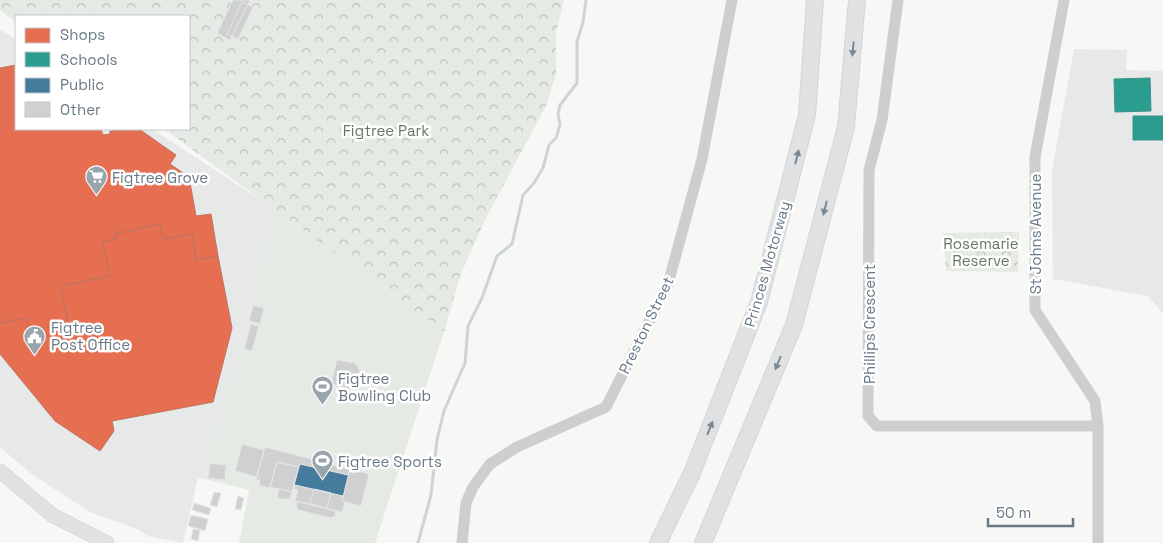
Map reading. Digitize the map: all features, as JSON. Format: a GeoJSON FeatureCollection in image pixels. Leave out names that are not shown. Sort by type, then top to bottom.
{"type":"FeatureCollection","features":[{"type":"Feature","properties":{"kind":"highway","name":"Princes Motorway"},"geometry":{"type":"LineString","coordinates":[[658,543],[692,473],[759,302],[808,115],[815,0]]}},
{"type":"Feature","properties":{"kind":"highway"},"geometry":{"type":"LineString","coordinates":[[706,539],[794,325],[846,127],[857,0]]}},
{"type":"Feature","properties":{"kind":"highway"},"geometry":{"type":"LineString","coordinates":[[649,543],[676,506]]}},
{"type":"Feature","properties":{"kind":"main road"},"geometry":{"type":"LineString","coordinates":[[0,471],[52,515],[107,543]]}},
{"type":"Feature","properties":{"kind":"street","name":"Preston Street"},"geometry":{"type":"LineString","coordinates":[[462,543],[466,503],[473,487],[490,464],[517,447],[606,407],[668,284],[702,159],[732,0]]}},
{"type":"Feature","properties":{"kind":"street","name":"Phillips Crescent"},"geometry":{"type":"LineString","coordinates":[[898,0],[882,120],[870,170],[868,416],[877,426],[1098,426]]}},
{"type":"Feature","properties":{"kind":"street","name":"St Johns Avenue"},"geometry":{"type":"LineString","coordinates":[[1064,0],[1035,158],[1035,310],[1095,400],[1098,426],[1098,543]]}},
{"type":"Feature","properties":{"kind":"shaded area"},"geometry":{"type":"Polygon","coordinates":[[[0,29],[15,39],[15,130],[154,130],[277,210],[204,479],[198,478],[183,543],[148,536],[139,530],[90,512],[30,473],[0,447],[0,29]]]}},
{"type":"Feature","properties":{"kind":"shaded area"},"geometry":{"type":"Polygon","coordinates":[[[1074,49],[1127,50],[1126,70],[1163,71],[1163,314],[1148,296],[1053,279],[1052,170],[1074,49]]]}},
{"type":"Feature","properties":{"kind":"green space","name":"Figtree Park"},"geometry":{"type":"Polygon","coordinates":[[[0,0],[564,0],[556,33],[556,74],[546,106],[487,216],[461,273],[444,332],[165,130],[190,130],[190,15],[15,15],[15,21],[0,10],[0,0]]]}},
{"type":"Feature","properties":{"kind":"green space","name":"Figtree Bowling Club"},"geometry":{"type":"Polygon","coordinates":[[[277,210],[444,332],[375,543],[239,543],[249,490],[204,479],[277,210]]]}},
{"type":"Feature","properties":{"kind":"green space","name":"Rosemarie Reserve"},"geometry":{"type":"Polygon","coordinates":[[[1019,232],[1018,272],[946,271],[943,233],[1019,232]]]}},
{"type":"Feature","properties":{"kind":"building: Shops","name":"Figtree Grove"},"geometry":{"type":"Polygon","coordinates":[[[15,65],[15,130],[101,130],[103,135],[110,134],[110,131],[140,130],[176,155],[170,164],[189,177],[196,216],[211,214],[218,256],[196,260],[192,234],[163,239],[160,224],[115,234],[116,239],[103,242],[110,276],[61,286],[68,323],[28,331],[26,318],[0,323],[0,68],[15,65]]]}},
{"type":"Feature","properties":{"kind":"building: Shops"},"geometry":{"type":"Polygon","coordinates":[[[160,224],[163,239],[192,234],[196,260],[218,256],[232,328],[213,402],[112,421],[114,431],[100,451],[55,421],[0,354],[0,323],[26,318],[28,331],[68,323],[61,286],[110,276],[103,242],[116,239],[115,234],[160,224]]]}},
{"type":"Feature","properties":{"kind":"building: Schools"},"geometry":{"type":"Polygon","coordinates":[[[1150,78],[1151,111],[1115,112],[1114,79],[1150,78]]]}},
{"type":"Feature","properties":{"kind":"building: Schools"},"geometry":{"type":"Polygon","coordinates":[[[1133,116],[1163,116],[1163,140],[1133,140],[1133,116]]]}},
{"type":"Feature","properties":{"kind":"building: Public","name":"Figtree Sports"},"geometry":{"type":"Polygon","coordinates":[[[300,464],[348,475],[343,496],[295,485],[300,464]]]}},
{"type":"Feature","properties":{"kind":"building: Other"},"geometry":{"type":"Polygon","coordinates":[[[233,0],[250,0],[230,40],[217,33],[233,0]]]}},
{"type":"Feature","properties":{"kind":"building: Other"},"geometry":{"type":"Polygon","coordinates":[[[242,2],[253,7],[238,39],[227,34],[242,2]]]}},
{"type":"Feature","properties":{"kind":"building: Other"},"geometry":{"type":"Polygon","coordinates":[[[253,305],[264,308],[260,324],[249,321],[253,305]]]}},
{"type":"Feature","properties":{"kind":"building: Other"},"geometry":{"type":"Polygon","coordinates":[[[251,324],[259,326],[252,351],[244,349],[251,324]]]}},
{"type":"Feature","properties":{"kind":"building: Other"},"geometry":{"type":"Polygon","coordinates":[[[337,360],[355,363],[360,370],[354,390],[331,384],[337,360]]]}},
{"type":"Feature","properties":{"kind":"building: Other"},"geometry":{"type":"Polygon","coordinates":[[[242,444],[264,450],[257,477],[235,471],[242,444]]]}},
{"type":"Feature","properties":{"kind":"building: Other"},"geometry":{"type":"Polygon","coordinates":[[[265,447],[350,469],[348,475],[300,464],[299,467],[277,462],[270,488],[259,485],[260,480],[256,479],[265,447]]]}},
{"type":"Feature","properties":{"kind":"building: Other"},"geometry":{"type":"Polygon","coordinates":[[[277,462],[299,467],[292,492],[270,487],[277,462]]]}},
{"type":"Feature","properties":{"kind":"building: Other"},"geometry":{"type":"Polygon","coordinates":[[[210,463],[226,465],[225,480],[208,478],[210,463]]]}},
{"type":"Feature","properties":{"kind":"building: Other"},"geometry":{"type":"Polygon","coordinates":[[[350,469],[369,474],[361,506],[342,501],[350,469]]]}},
{"type":"Feature","properties":{"kind":"building: Other"},"geometry":{"type":"Polygon","coordinates":[[[295,485],[343,496],[342,501],[345,502],[342,512],[295,501],[298,490],[293,489],[295,485]]]}},
{"type":"Feature","properties":{"kind":"building: Other"},"geometry":{"type":"Polygon","coordinates":[[[279,489],[292,492],[290,499],[280,499],[277,496],[279,489]]]}},
{"type":"Feature","properties":{"kind":"building: Other"},"geometry":{"type":"Polygon","coordinates":[[[314,489],[331,493],[327,508],[310,504],[314,489]]]}},
{"type":"Feature","properties":{"kind":"building: Other"},"geometry":{"type":"Polygon","coordinates":[[[214,492],[221,493],[217,507],[210,505],[214,492]]]}},
{"type":"Feature","properties":{"kind":"building: Other"},"geometry":{"type":"Polygon","coordinates":[[[238,496],[244,498],[241,510],[235,509],[238,496]]]}},
{"type":"Feature","properties":{"kind":"building: Other"},"geometry":{"type":"Polygon","coordinates":[[[297,501],[336,511],[335,516],[331,518],[298,510],[296,506],[297,501]]]}},
{"type":"Feature","properties":{"kind":"building: Other"},"geometry":{"type":"Polygon","coordinates":[[[194,503],[211,508],[209,515],[192,510],[194,503]]]}},
{"type":"Feature","properties":{"kind":"building: Other"},"geometry":{"type":"Polygon","coordinates":[[[191,515],[208,519],[205,531],[188,526],[191,515]]]}},
{"type":"Feature","properties":{"kind":"building: Other"},"geometry":{"type":"Polygon","coordinates":[[[193,529],[200,530],[198,541],[191,539],[193,529]]]}},
{"type":"Feature","properties":{"kind":"waterway"},"geometry":{"type":"LineString","coordinates":[[418,543],[431,495],[437,440],[444,411],[465,363],[468,326],[482,298],[497,256],[512,244],[523,195],[534,183],[543,168],[549,145],[556,138],[560,125],[558,114],[560,105],[577,83],[577,42],[583,22],[586,0]]}},
{"type":"Feature","properties":{"kind":"place","name":"Figtree Grove"},"geometry":{"type":"Point","coordinates":[96,196]}},
{"type":"Feature","properties":{"kind":"place","name":"Figtree Post Office"},"geometry":{"type":"Point","coordinates":[35,355]}},
{"type":"Feature","properties":{"kind":"place","name":"Figtree Bowling Club"},"geometry":{"type":"Point","coordinates":[322,406]}},
{"type":"Feature","properties":{"kind":"place","name":"Figtree Sports"},"geometry":{"type":"Point","coordinates":[322,480]}}]}
